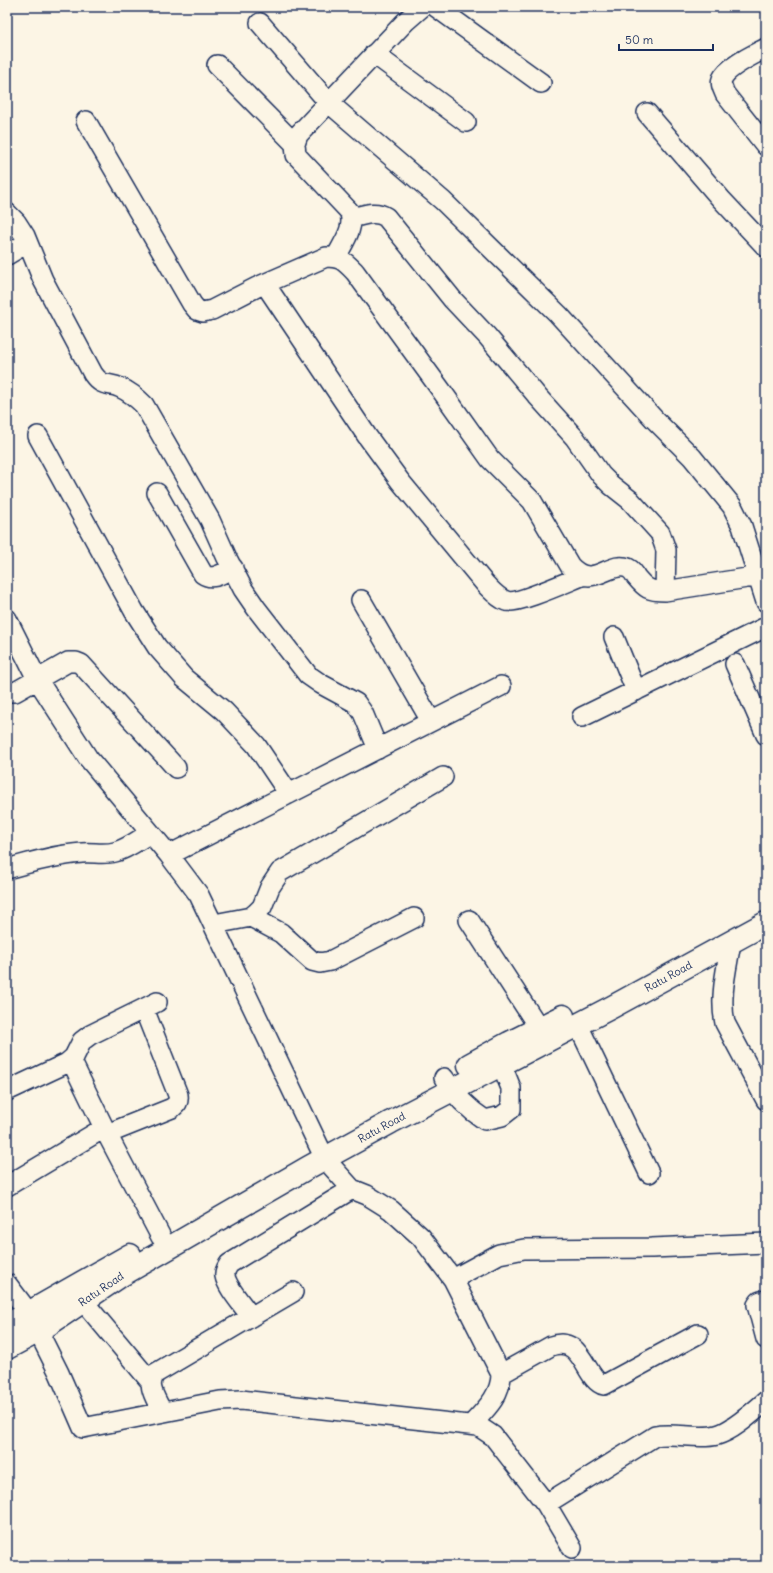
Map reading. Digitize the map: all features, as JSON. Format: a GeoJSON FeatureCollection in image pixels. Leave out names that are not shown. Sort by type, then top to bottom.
{"type":"FeatureCollection","features":[{"type":"Feature","properties":{"kind":"main road","name":"Ratu Road"},"geometry":{"type":"LineString","coordinates":[[498,1058],[539,1028],[766,906]]}},
{"type":"Feature","properties":{"kind":"main road","name":"Ratu Road"},"geometry":{"type":"LineString","coordinates":[[7,1348],[74,1286],[162,1237],[323,1153],[448,1084],[498,1058],[578,1024],[766,923]]}},
{"type":"Feature","properties":{"kind":"main road","name":"Ratu Road"},"geometry":{"type":"LineString","coordinates":[[7,1325],[34,1322],[83,1301],[323,1153]]}},
{"type":"Feature","properties":{"kind":"street"},"geometry":{"type":"LineString","coordinates":[[336,257],[352,225],[352,218],[349,211],[296,155],[295,144],[298,135],[406,20],[422,7]]}},
{"type":"Feature","properties":{"kind":"street"},"geometry":{"type":"LineString","coordinates":[[436,7],[541,83]]}},
{"type":"Feature","properties":{"kind":"street"},"geometry":{"type":"LineString","coordinates":[[260,22],[329,102],[448,207],[558,314],[650,415],[692,457],[732,506],[742,526],[761,576],[766,602]]}},
{"type":"Feature","properties":{"kind":"street"},"geometry":{"type":"LineString","coordinates":[[766,48],[726,72],[722,79],[721,86],[725,94],[766,146]]}},
{"type":"Feature","properties":{"kind":"street"},"geometry":{"type":"LineString","coordinates":[[374,54],[466,122]]}},
{"type":"Feature","properties":{"kind":"street"},"geometry":{"type":"LineString","coordinates":[[217,65],[295,144]]}},
{"type":"Feature","properties":{"kind":"street"},"geometry":{"type":"LineString","coordinates":[[647,113],[721,199],[766,247]]}},
{"type":"Feature","properties":{"kind":"street"},"geometry":{"type":"LineString","coordinates":[[86,121],[192,304],[197,310],[203,312],[212,310],[326,257],[336,257],[344,261],[355,272],[490,459],[532,501],[570,566],[582,576]]}},
{"type":"Feature","properties":{"kind":"street"},"geometry":{"type":"LineString","coordinates":[[7,213],[16,222],[25,236],[43,280],[93,374],[101,383],[119,387],[128,391],[144,405],[210,520],[233,568],[256,608],[308,675],[321,684],[356,703],[363,713],[378,748]]}},
{"type":"Feature","properties":{"kind":"street"},"geometry":{"type":"LineString","coordinates":[[352,218],[375,213],[380,213],[386,217],[453,300],[487,336],[538,397],[575,438],[601,475],[630,500],[660,533],[666,550],[665,591]]}},
{"type":"Feature","properties":{"kind":"street"},"geometry":{"type":"LineString","coordinates":[[7,255],[27,243]]}},
{"type":"Feature","properties":{"kind":"street"},"geometry":{"type":"LineString","coordinates":[[266,284],[367,436],[400,481],[486,585],[498,597],[507,602],[518,600],[582,576],[591,576],[620,567],[626,567],[632,571],[644,586],[651,591],[665,591],[761,576]]}},
{"type":"Feature","properties":{"kind":"street"},"geometry":{"type":"LineString","coordinates":[[38,436],[134,611],[157,647],[184,678],[224,711],[256,745],[289,794]]}},
{"type":"Feature","properties":{"kind":"street"},"geometry":{"type":"LineString","coordinates":[[157,493],[203,574],[210,578],[215,577],[233,568]]}},
{"type":"Feature","properties":{"kind":"street"},"geometry":{"type":"LineString","coordinates":[[361,600],[432,721]]}},
{"type":"Feature","properties":{"kind":"street"},"geometry":{"type":"LineString","coordinates":[[7,619],[37,679],[88,758],[169,855],[199,895],[323,1153],[352,1189],[368,1195],[391,1210],[421,1237],[453,1279],[501,1374],[500,1388],[494,1399],[471,1425]]}},
{"type":"Feature","properties":{"kind":"street"},"geometry":{"type":"LineString","coordinates":[[582,717],[766,626]]}},
{"type":"Feature","properties":{"kind":"street"},"geometry":{"type":"LineString","coordinates":[[614,637],[636,691]]}},
{"type":"Feature","properties":{"kind":"street"},"geometry":{"type":"LineString","coordinates":[[7,692],[15,692],[68,662],[76,662],[81,664],[176,768]]}},
{"type":"Feature","properties":{"kind":"street"},"geometry":{"type":"LineString","coordinates":[[735,664],[766,735]]}},
{"type":"Feature","properties":{"kind":"street"},"geometry":{"type":"LineString","coordinates":[[169,855],[501,686]]}},
{"type":"Feature","properties":{"kind":"street"},"geometry":{"type":"LineString","coordinates":[[214,924],[251,917],[262,907],[270,887],[280,872],[443,777]]}},
{"type":"Feature","properties":{"kind":"street"},"geometry":{"type":"LineString","coordinates":[[7,869],[57,856],[83,853],[109,854],[118,852],[150,833]]}},
{"type":"Feature","properties":{"kind":"street"},"geometry":{"type":"LineString","coordinates":[[251,917],[281,933],[312,961],[320,963],[330,961],[414,918]]}},
{"type":"Feature","properties":{"kind":"street"},"geometry":{"type":"LineString","coordinates":[[469,920],[539,1028]]}},
{"type":"Feature","properties":{"kind":"street"},"geometry":{"type":"LineString","coordinates":[[731,942],[724,985],[723,1014],[725,1023],[766,1100]]}},
{"type":"Feature","properties":{"kind":"street"},"geometry":{"type":"LineString","coordinates":[[7,1091],[71,1060],[82,1041],[151,1005],[179,1100],[172,1108],[106,1131],[7,1186]]}},
{"type":"Feature","properties":{"kind":"street"},"geometry":{"type":"LineString","coordinates":[[578,1024],[648,1173]]}},
{"type":"Feature","properties":{"kind":"street"},"geometry":{"type":"LineString","coordinates":[[448,1084],[470,1110],[485,1120],[502,1116],[511,1109],[511,1088],[498,1058]]}},
{"type":"Feature","properties":{"kind":"street"},"geometry":{"type":"LineString","coordinates":[[71,1060],[106,1131],[162,1237]]}},
{"type":"Feature","properties":{"kind":"street"},"geometry":{"type":"LineString","coordinates":[[251,1317],[225,1277],[225,1270],[229,1264],[352,1189]]}},
{"type":"Feature","properties":{"kind":"street"},"geometry":{"type":"LineString","coordinates":[[453,1279],[499,1254],[524,1249],[652,1248],[766,1243]]}},
{"type":"Feature","properties":{"kind":"street"},"geometry":{"type":"LineString","coordinates":[[8,1287],[34,1322],[59,1373],[83,1428],[220,1401],[241,1400],[478,1426],[493,1436],[546,1504],[572,1548]]}},
{"type":"Feature","properties":{"kind":"street"},"geometry":{"type":"LineString","coordinates":[[150,1381],[156,1373],[293,1292]]}},
{"type":"Feature","properties":{"kind":"street"},"geometry":{"type":"LineString","coordinates":[[766,1300],[760,1301],[757,1305],[766,1339]]}},
{"type":"Feature","properties":{"kind":"street"},"geometry":{"type":"LineString","coordinates":[[83,1301],[150,1381],[150,1385],[162,1412]]}},
{"type":"Feature","properties":{"kind":"street"},"geometry":{"type":"LineString","coordinates":[[501,1374],[551,1346],[565,1344],[570,1346],[578,1354],[598,1381],[604,1385],[698,1334]]}},
{"type":"Feature","properties":{"kind":"street"},"geometry":{"type":"LineString","coordinates":[[546,1504],[655,1436],[665,1434],[717,1435],[729,1430],[766,1402]]}}]}
